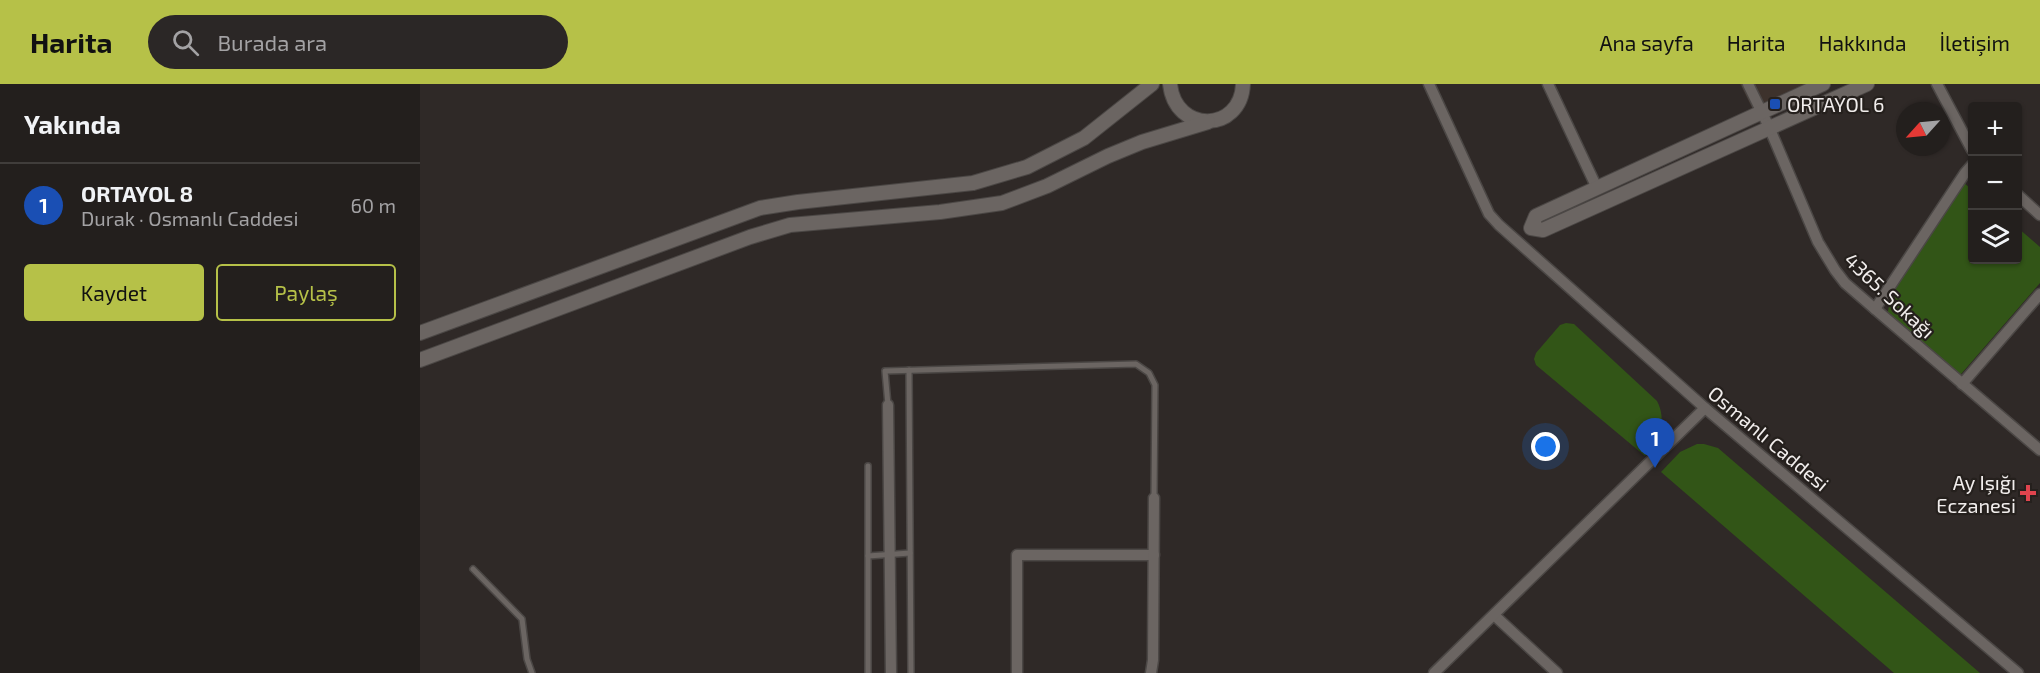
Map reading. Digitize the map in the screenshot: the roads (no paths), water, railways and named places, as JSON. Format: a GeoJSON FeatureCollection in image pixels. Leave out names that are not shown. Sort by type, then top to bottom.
{"type":"FeatureCollection","features":[{"type":"Feature","properties":{"kind":"street"},"geometry":{"type":"LineString","coordinates":[[420,333],[760,208],[973,183],[1027,167],[1084,138],[1152,84]]}},
{"type":"Feature","properties":{"kind":"street"},"geometry":{"type":"LineString","coordinates":[[1170,84],[1171,95],[1176,106],[1185,115],[1208,122]]}},
{"type":"Feature","properties":{"kind":"street","name":"Osmanlı Caddesi"},"geometry":{"type":"LineString","coordinates":[[1429,84],[1489,214],[1705,408],[2018,673]]}},
{"type":"Feature","properties":{"kind":"street"},"geometry":{"type":"LineString","coordinates":[[1548,84],[1597,188]]}},
{"type":"Feature","properties":{"kind":"street","name":"4365. Sokağı"},"geometry":{"type":"LineString","coordinates":[[1748,84],[1826,257],[1845,283],[2040,450]]}},
{"type":"Feature","properties":{"kind":"street"},"geometry":{"type":"LineString","coordinates":[[1515,239],[1531,228],[1536,216],[1823,84]]}},
{"type":"Feature","properties":{"kind":"street"},"geometry":{"type":"LineString","coordinates":[[1531,228],[1543,230],[1867,84]]}},
{"type":"Feature","properties":{"kind":"street"},"geometry":{"type":"LineString","coordinates":[[1937,84],[1968,142]]}},
{"type":"Feature","properties":{"kind":"street"},"geometry":{"type":"LineString","coordinates":[[420,360],[750,237],[790,225],[940,212],[1002,203],[1047,186],[1142,142],[1220,119],[1230,113],[1246,87]]}},
{"type":"Feature","properties":{"kind":"street"},"geometry":{"type":"LineString","coordinates":[[1875,309],[1968,170]]}},
{"type":"Feature","properties":{"kind":"street"},"geometry":{"type":"LineString","coordinates":[[2022,199],[2040,216]]}},
{"type":"Feature","properties":{"kind":"street"},"geometry":{"type":"LineString","coordinates":[[1962,384],[2036,307],[2040,294]]}},
{"type":"Feature","properties":{"kind":"street"},"geometry":{"type":"LineString","coordinates":[[888,405],[891,673]]}},
{"type":"Feature","properties":{"kind":"street"},"geometry":{"type":"LineString","coordinates":[[1434,673],[1705,408]]}},
{"type":"Feature","properties":{"kind":"street"},"geometry":{"type":"LineString","coordinates":[[1150,673],[1153,660],[1154,498]]}},
{"type":"Feature","properties":{"kind":"street"},"geometry":{"type":"LineString","coordinates":[[1017,673],[1017,555],[1154,555]]}},
{"type":"Feature","properties":{"kind":"street"},"geometry":{"type":"LineString","coordinates":[[1494,615],[1557,673]]}},
{"type":"Feature","properties":{"kind":"lane"},"geometry":{"type":"LineString","coordinates":[[888,405],[885,371],[1131,362],[1149,373],[1155,385],[1154,498]]}},
{"type":"Feature","properties":{"kind":"lane"},"geometry":{"type":"LineString","coordinates":[[909,370],[911,673]]}},
{"type":"Feature","properties":{"kind":"lane"},"geometry":{"type":"LineString","coordinates":[[868,466],[868,673]]}},
{"type":"Feature","properties":{"kind":"lane"},"geometry":{"type":"LineString","coordinates":[[868,556],[910,553]]}},
{"type":"Feature","properties":{"kind":"lane"},"geometry":{"type":"LineString","coordinates":[[473,569],[522,619],[527,659],[532,673]]}},
{"type":"Feature","properties":{"kind":"place","name":"ORTAYOL 6"},"geometry":{"type":"Point","coordinates":[1775,104]}},
{"type":"Feature","properties":{"kind":"place","name":"ORTAYOL 8"},"geometry":{"type":"Point","coordinates":[1655,468]}},
{"type":"Feature","properties":{"kind":"place","name":"Ay Işığı Eczanesi"},"geometry":{"type":"Point","coordinates":[2028,493]}}]}
